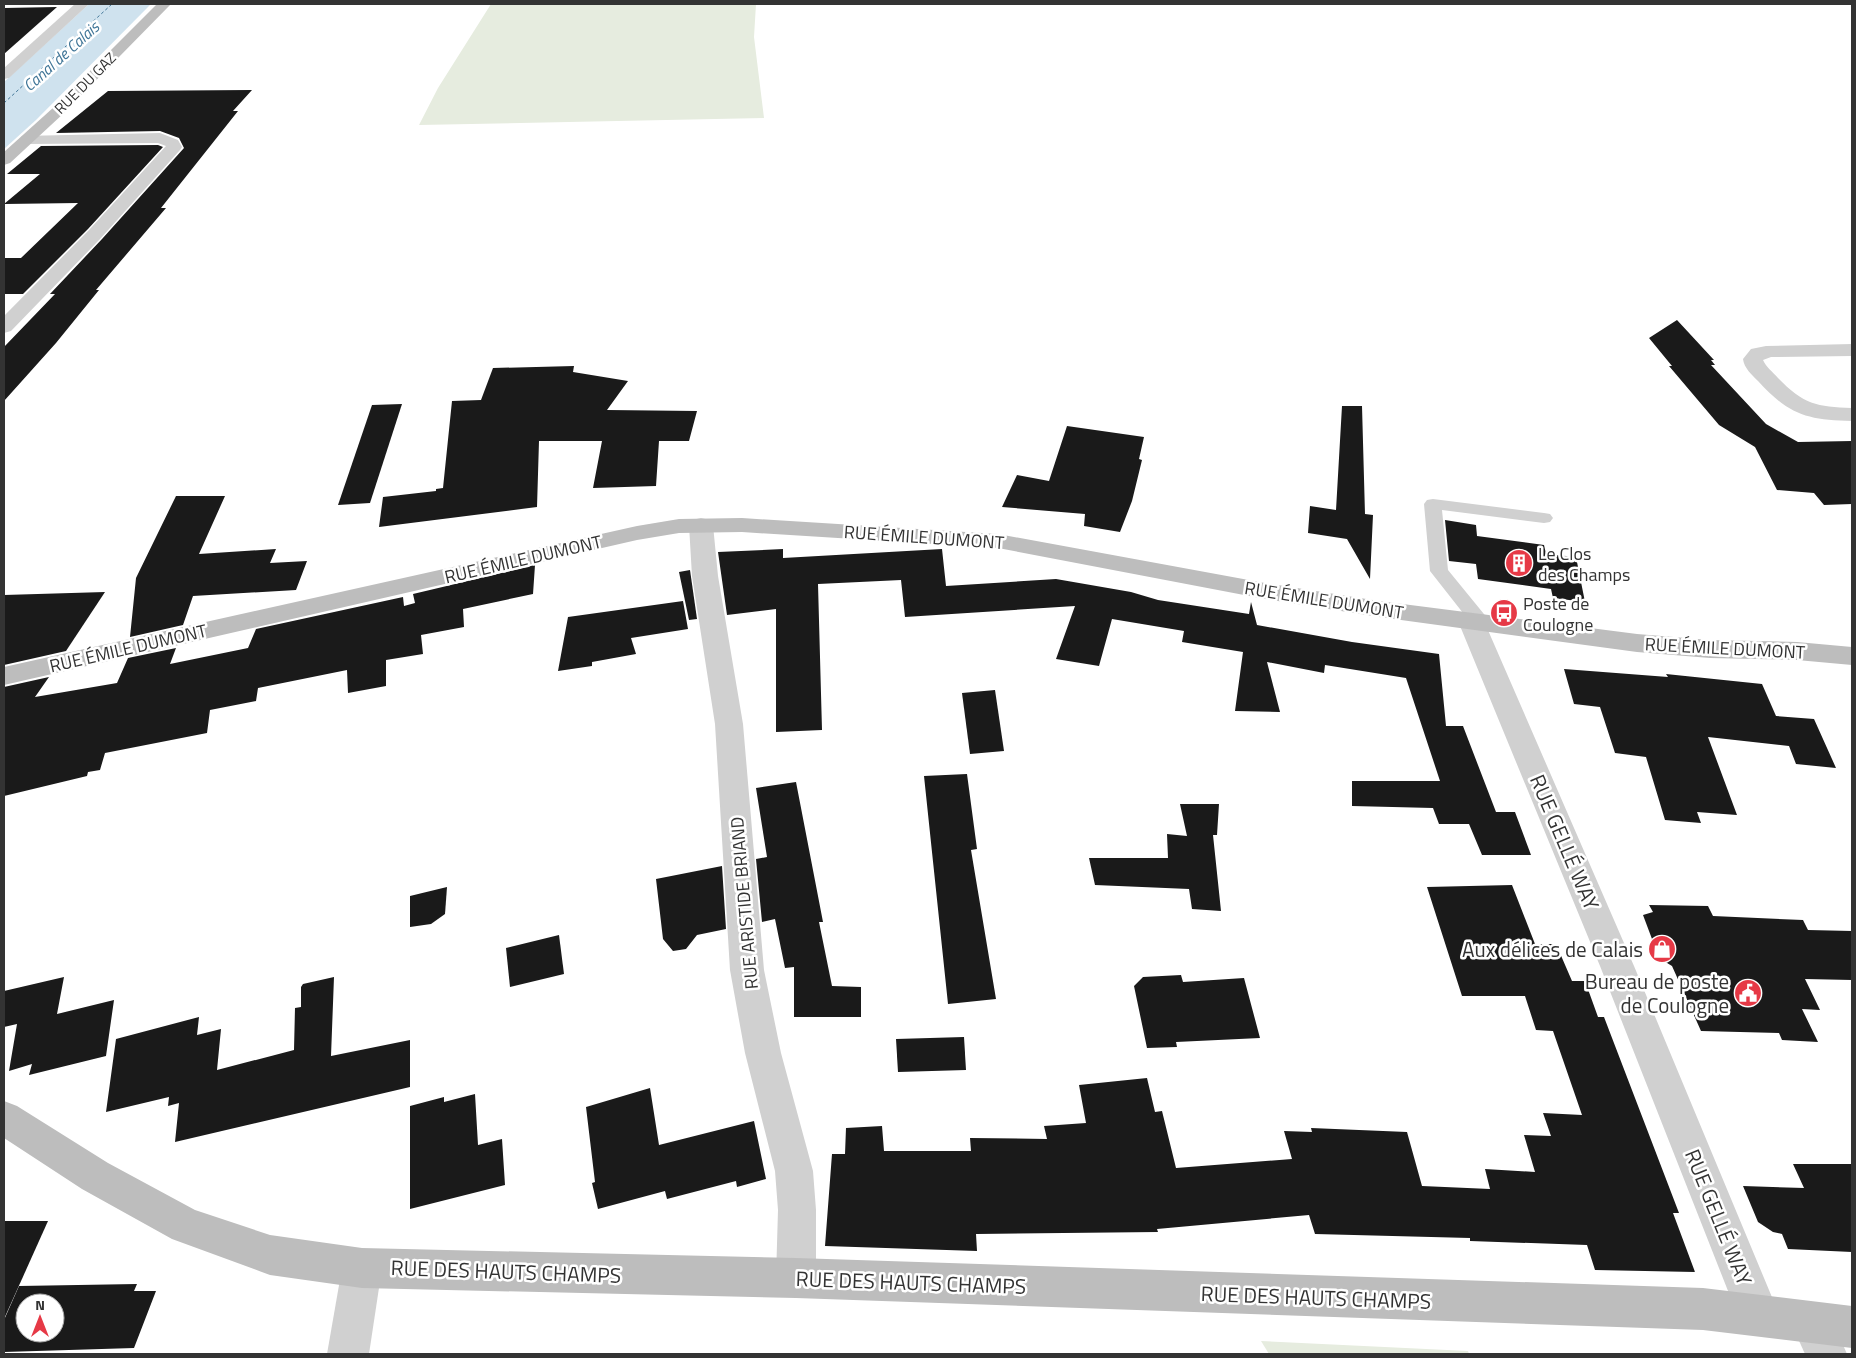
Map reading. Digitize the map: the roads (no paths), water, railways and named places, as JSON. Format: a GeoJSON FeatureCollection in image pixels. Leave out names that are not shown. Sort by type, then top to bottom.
{"type":"FeatureCollection","features":[{"type":"Feature","properties":{"kind":"street"},"geometry":{"type":"LineString","coordinates":[[4,75],[82,4]]}},
{"type":"Feature","properties":{"kind":"street","name":"RUE DU GAZ"},"geometry":{"type":"LineString","coordinates":[[4,160],[28,139],[164,4]]}},
{"type":"Feature","properties":{"kind":"street"},"geometry":{"type":"LineString","coordinates":[[4,327],[95,234],[174,147],[172,143],[160,138],[28,139]]}},
{"type":"Feature","properties":{"kind":"street"},"geometry":{"type":"LineString","coordinates":[[1852,350],[1771,351],[1761,352],[1755,355],[1753,359],[1754,364],[1792,404],[1823,414],[1852,414]]}},
{"type":"Feature","properties":{"kind":"street","name":"RUE ÉMILE DUMONT"},"geometry":{"type":"LineString","coordinates":[[4,676],[637,533],[701,525],[766,526],[998,541],[1311,599],[1608,640],[1692,648],[1741,651],[1797,651],[1852,656]]}},
{"type":"Feature","properties":{"kind":"street","name":"RUE ARISTIDE BRIAND"},"geometry":{"type":"LineString","coordinates":[[701,525],[706,576],[729,724],[747,970],[763,1053],[794,1171],[797,1210],[796,1278]]}},
{"type":"Feature","properties":{"kind":"street","name":"RUE GELLÉ WAY"},"geometry":{"type":"LineString","coordinates":[[1476,622],[1618,966],[1758,1314]]}},
{"type":"Feature","properties":{"kind":"street","name":"RUE DES HAUTS CHAMPS"},"geometry":{"type":"LineString","coordinates":[[4,1118],[95,1176],[186,1226],[270,1255],[362,1268],[796,1278],[1703,1309],[1758,1314],[1819,1339],[1852,1327]]}},
{"type":"Feature","properties":{"kind":"street"},"geometry":{"type":"LineString","coordinates":[[348,1354],[362,1268]]}},
{"type":"Feature","properties":{"kind":"lane"},"geometry":{"type":"LineString","coordinates":[[1476,622],[1439,571],[1433,504],[1544,518]]}},
{"type":"Feature","properties":{"kind":"water","name":"Canal de Calais"},"geometry":{"type":"Polygon","coordinates":[[[89,4],[151,4],[36,120],[4,149],[4,82],[89,4]]]}},
{"type":"Feature","properties":{"kind":"place","name":"Le Clos des Champs"},"geometry":{"type":"Point","coordinates":[1519,563]}},
{"type":"Feature","properties":{"kind":"place","name":"Poste de Coulogne"},"geometry":{"type":"Point","coordinates":[1504,613]}},
{"type":"Feature","properties":{"kind":"place","name":"Aux délices de Calais"},"geometry":{"type":"Point","coordinates":[1662,949]}},
{"type":"Feature","properties":{"kind":"place","name":"Bureau de poste de Coulogne"},"geometry":{"type":"Point","coordinates":[1748,993]}}]}
